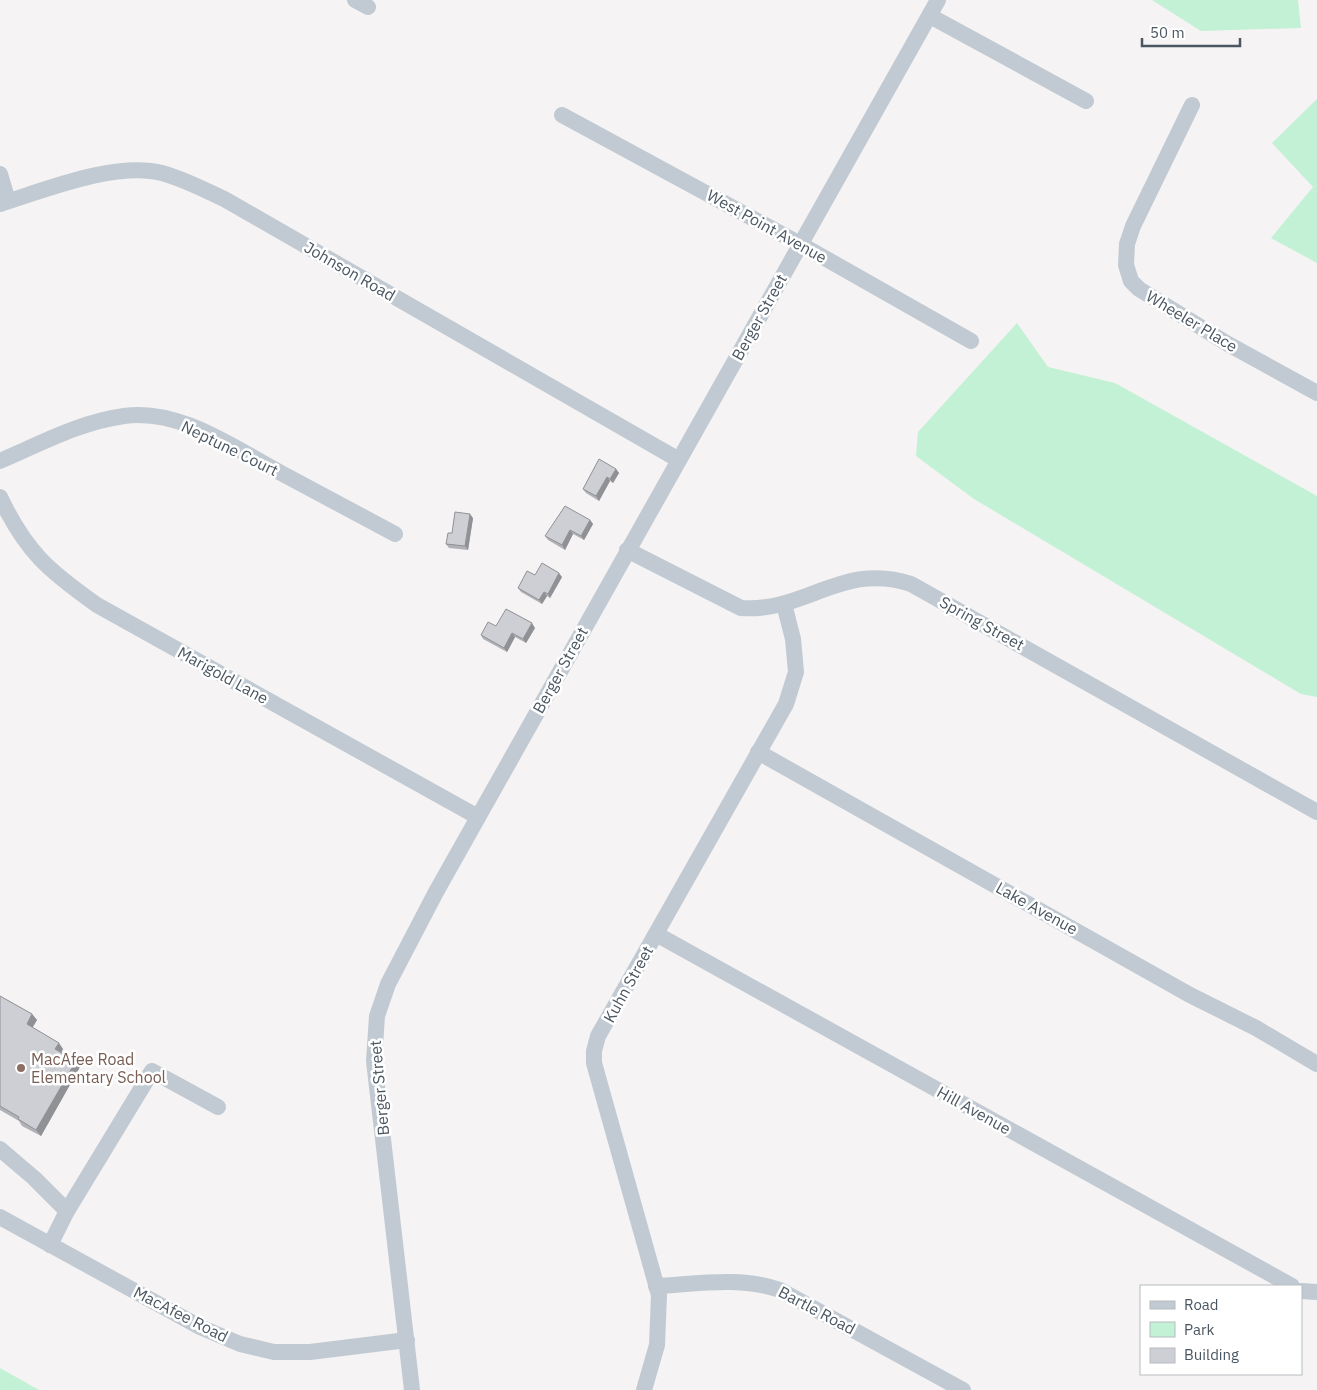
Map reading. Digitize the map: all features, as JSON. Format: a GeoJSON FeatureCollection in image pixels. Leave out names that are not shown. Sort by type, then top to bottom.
{"type":"FeatureCollection","features":[{"type":"Feature","properties":{"kind":"street","name":"Berger Street"},"geometry":{"type":"LineString","coordinates":[[412,1390],[374,1061],[377,1016],[388,984],[478,817],[627,550],[938,0]]}},
{"type":"Feature","properties":{"kind":"street"},"geometry":{"type":"LineString","coordinates":[[930,16],[1086,101]]}},
{"type":"Feature","properties":{"kind":"street","name":"Wheeler Place"},"geometry":{"type":"LineString","coordinates":[[1192,105],[1133,226],[1127,244],[1126,265],[1131,281],[1165,306],[1317,393]]}},
{"type":"Feature","properties":{"kind":"street","name":"West Point Avenue"},"geometry":{"type":"LineString","coordinates":[[562,115],[800,244],[971,341]]}},
{"type":"Feature","properties":{"kind":"street","name":"Johnson Road"},"geometry":{"type":"LineString","coordinates":[[4,202],[87,178],[126,172],[161,172],[190,183],[226,200],[679,460]]}},
{"type":"Feature","properties":{"kind":"street"},"geometry":{"type":"LineString","coordinates":[[0,174],[4,202]]}},
{"type":"Feature","properties":{"kind":"street","name":"Neptune Court"},"geometry":{"type":"LineString","coordinates":[[0,461],[92,422],[126,416],[151,415],[186,424],[203,432],[395,534]]}},
{"type":"Feature","properties":{"kind":"street","name":"Marigold Lane"},"geometry":{"type":"LineString","coordinates":[[0,497],[14,527],[33,553],[54,574],[97,605],[478,817]]}},
{"type":"Feature","properties":{"kind":"street","name":"Spring Street"},"geometry":{"type":"LineString","coordinates":[[627,550],[741,608],[760,609],[784,604],[847,581],[881,577],[911,584],[1317,812]]}},
{"type":"Feature","properties":{"kind":"street","name":"Kuhn Street"},"geometry":{"type":"LineString","coordinates":[[644,1390],[657,1345],[658,1295],[594,1063],[594,1051],[598,1036],[786,704],[796,672],[793,639],[784,604]]}},
{"type":"Feature","properties":{"kind":"street","name":"Lake Avenue"},"geometry":{"type":"LineString","coordinates":[[758,752],[1190,995],[1256,1028],[1317,1064]]}},
{"type":"Feature","properties":{"kind":"street","name":"Hill Avenue"},"geometry":{"type":"LineString","coordinates":[[656,934],[1290,1285]]}},
{"type":"Feature","properties":{"kind":"street"},"geometry":{"type":"LineString","coordinates":[[50,1245],[67,1211],[152,1071],[218,1107]]}},
{"type":"Feature","properties":{"kind":"street"},"geometry":{"type":"LineString","coordinates":[[0,1148],[67,1211]]}},
{"type":"Feature","properties":{"kind":"street","name":"MacAfee Road"},"geometry":{"type":"LineString","coordinates":[[0,1217],[200,1327],[240,1344],[274,1352],[310,1352],[407,1340]]}},
{"type":"Feature","properties":{"kind":"street","name":"Bartle Road"},"geometry":{"type":"LineString","coordinates":[[656,1286],[736,1282],[761,1283],[780,1290],[963,1390]]}},
{"type":"Feature","properties":{"kind":"street"},"geometry":{"type":"LineString","coordinates":[[1302,1291],[1317,1292]]}},
{"type":"Feature","properties":{"kind":"green space"},"geometry":{"type":"Polygon","coordinates":[[[1152,0],[1298,0],[1301,28],[1201,31],[1152,0]]]}},
{"type":"Feature","properties":{"kind":"green space"},"geometry":{"type":"Polygon","coordinates":[[[1317,99],[1317,263],[1271,238],[1313,187],[1272,143],[1317,99]]]}},
{"type":"Feature","properties":{"kind":"green space"},"geometry":{"type":"Polygon","coordinates":[[[1017,323],[1048,367],[1115,383],[1317,496],[1317,697],[1301,694],[974,499],[916,456],[918,432],[1017,323]]]}},
{"type":"Feature","properties":{"kind":"green space"},"geometry":{"type":"Polygon","coordinates":[[[0,1368],[39,1390],[0,1390],[0,1368]]]}},
{"type":"Feature","properties":{"kind":"building"},"geometry":{"type":"Polygon","coordinates":[[[599,459],[616,469],[610,479],[607,477],[596,496],[583,489],[599,459]]]}},
{"type":"Feature","properties":{"kind":"building"},"geometry":{"type":"Polygon","coordinates":[[[565,506],[590,520],[581,536],[570,530],[562,545],[545,536],[565,506]]]}},
{"type":"Feature","properties":{"kind":"building"},"geometry":{"type":"Polygon","coordinates":[[[455,512],[470,514],[465,546],[446,544],[448,533],[452,533],[455,512]]]}},
{"type":"Feature","properties":{"kind":"building"},"geometry":{"type":"Polygon","coordinates":[[[542,563],[559,573],[548,594],[544,592],[539,600],[518,588],[527,571],[535,575],[542,563]]]}},
{"type":"Feature","properties":{"kind":"building"},"geometry":{"type":"Polygon","coordinates":[[[506,609],[532,623],[523,639],[512,633],[504,648],[481,635],[488,622],[496,626],[506,609]]]}},
{"type":"Feature","properties":{"kind":"building"},"geometry":{"type":"Polygon","coordinates":[[[0,996],[32,1014],[27,1024],[59,1043],[55,1049],[76,1061],[36,1130],[0,1106],[0,996]]]}},
{"type":"Feature","properties":{"kind":"place","name":"MacAfee Road Elementary School"},"geometry":{"type":"Point","coordinates":[21,1068]}}]}
